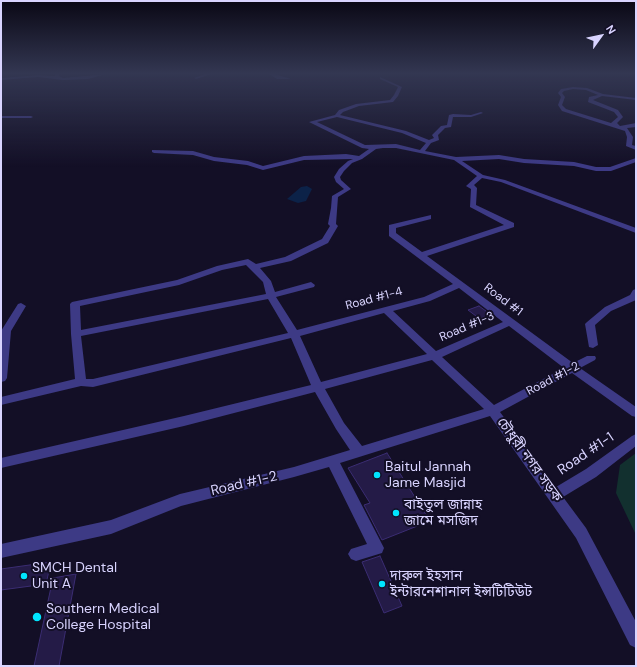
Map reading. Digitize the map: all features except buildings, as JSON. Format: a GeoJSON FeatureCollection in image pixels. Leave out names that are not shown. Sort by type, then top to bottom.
{"type":"FeatureCollection","features":[{"type":"Feature","properties":{"kind":"street"},"geometry":{"type":"LineString","coordinates":[[337,116],[341,111],[358,105]]}},
{"type":"Feature","properties":{"kind":"street"},"geometry":{"type":"LineString","coordinates":[[560,105],[564,110],[572,113],[627,130],[630,137],[629,146],[636,148]]}},
{"type":"Feature","properties":{"kind":"street"},"geometry":{"type":"LineString","coordinates":[[604,105],[611,107],[621,117],[618,121],[613,123],[619,127],[636,125]]}},
{"type":"Feature","properties":{"kind":"street"},"geometry":{"type":"LineString","coordinates":[[481,114],[471,116],[451,116],[449,126],[443,127],[435,135],[437,139],[429,142],[404,132],[337,116],[312,122],[364,147],[374,148],[396,146],[456,159],[499,157],[524,161],[574,164],[596,169],[611,169],[636,160]]}},
{"type":"Feature","properties":{"kind":"street"},"geometry":{"type":"LineString","coordinates":[[1,117],[31,117]]}},
{"type":"Feature","properties":{"kind":"street"},"geometry":{"type":"LineString","coordinates":[[422,152],[428,146],[429,142]]}},
{"type":"Feature","properties":{"kind":"street"},"geometry":{"type":"LineString","coordinates":[[254,267],[288,259],[325,241],[334,226],[332,224],[335,208],[334,196],[348,190],[338,181],[337,177],[341,170],[350,162],[360,158],[374,148]]}},
{"type":"Feature","properties":{"kind":"street"},"geometry":{"type":"LineString","coordinates":[[154,151],[193,153],[214,159],[248,163],[263,168],[304,158],[346,156],[360,158]]}},
{"type":"Feature","properties":{"kind":"street"},"geometry":{"type":"LineString","coordinates":[[456,159],[481,176],[503,181],[636,231]]}},
{"type":"Feature","properties":{"kind":"street"},"geometry":{"type":"LineString","coordinates":[[421,254],[511,225],[472,206],[474,188],[469,186],[481,176]]}},
{"type":"Feature","properties":{"kind":"street","name":"Road #1"},"geometry":{"type":"LineString","coordinates":[[428,217],[392,227],[392,234],[421,254],[572,368],[636,413]]}},
{"type":"Feature","properties":{"kind":"street"},"geometry":{"type":"LineString","coordinates":[[81,382],[76,334],[75,304],[179,282],[220,268],[248,262],[267,281],[271,296],[294,334],[318,388],[340,426],[358,452]]}},
{"type":"Feature","properties":{"kind":"street","name":"Road #1-4"},"geometry":{"type":"LineString","coordinates":[[1,401],[81,382],[93,383],[294,334],[427,299],[460,284]]}},
{"type":"Feature","properties":{"kind":"street"},"geometry":{"type":"LineString","coordinates":[[76,334],[271,296],[311,285]]}},
{"type":"Feature","properties":{"kind":"street"},"geometry":{"type":"LineString","coordinates":[[593,345],[590,324],[608,309],[635,296]]}},
{"type":"Feature","properties":{"kind":"street"},"geometry":{"type":"LineString","coordinates":[[1,378],[6,331],[21,306]]}},
{"type":"Feature","properties":{"kind":"street","name":"চৌধুরী নগর সড়ক"},"geometry":{"type":"LineString","coordinates":[[385,309],[493,411],[581,533],[636,639]]}},
{"type":"Feature","properties":{"kind":"street","name":"Road #1-3"},"geometry":{"type":"LineString","coordinates":[[1,463],[184,421],[318,388],[434,356],[511,322]]}},
{"type":"Feature","properties":{"kind":"street","name":"Road #1-2"},"geometry":{"type":"LineString","coordinates":[[1,551],[111,527],[180,500],[294,472],[493,411],[591,358]]}},
{"type":"Feature","properties":{"kind":"street","name":"Road #1-1"},"geometry":{"type":"LineString","coordinates":[[554,495],[591,473],[636,439]]}},
{"type":"Feature","properties":{"kind":"street"},"geometry":{"type":"LineString","coordinates":[[332,460],[377,548],[356,554]]}},
{"type":"Feature","properties":{"kind":"green space"},"geometry":{"type":"Polygon","coordinates":[[[636,453],[636,535],[616,493],[620,465],[636,453]]]}},
{"type":"Feature","properties":{"kind":"water"},"geometry":{"type":"Polygon","coordinates":[[[307,186],[312,189],[306,201],[298,203],[287,199],[301,187],[307,186]]]}},
{"type":"Feature","properties":{"kind":"place","name":"Baitul Jannah Jame Masjid"},"geometry":{"type":"Point","coordinates":[377,475]}},
{"type":"Feature","properties":{"kind":"place","name":"বাইতুল জান্নাহ জামে মসজিদ"},"geometry":{"type":"Point","coordinates":[396,513]}},
{"type":"Feature","properties":{"kind":"place","name":"SMCH Dental Unit A"},"geometry":{"type":"Point","coordinates":[24,576]}},
{"type":"Feature","properties":{"kind":"place","name":"দারুল ইহসান ইন্টারনেশানাল ইন্সটিটিউট"},"geometry":{"type":"Point","coordinates":[382,584]}},
{"type":"Feature","properties":{"kind":"place","name":"Southern Medical College Hospital"},"geometry":{"type":"Point","coordinates":[37,617]}}]}
